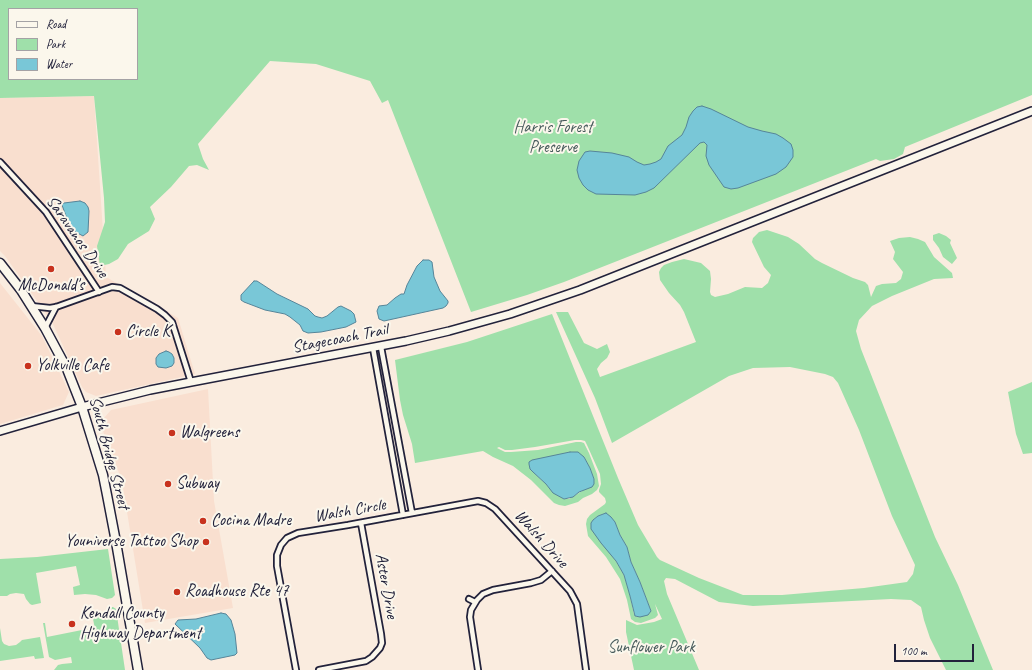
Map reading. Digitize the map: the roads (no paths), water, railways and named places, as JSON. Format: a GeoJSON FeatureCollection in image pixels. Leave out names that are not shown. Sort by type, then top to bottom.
{"type":"FeatureCollection","features":[{"type":"Feature","properties":{"kind":"highway","name":"South Bridge Street"},"geometry":{"type":"LineString","coordinates":[[0,263],[21,290],[45,328],[66,369],[82,407],[107,495],[116,538],[138,670]]}},
{"type":"Feature","properties":{"kind":"main road","name":"Stagecoach Trail"},"geometry":{"type":"LineString","coordinates":[[0,431],[82,407],[150,390],[373,348],[449,331],[523,310],[574,293],[1032,111]]}},
{"type":"Feature","properties":{"kind":"street","name":"Saravanos Drive"},"geometry":{"type":"LineString","coordinates":[[0,162],[46,212],[99,292]]}},
{"type":"Feature","properties":{"kind":"street"},"geometry":{"type":"LineString","coordinates":[[31,306],[50,308],[56,307],[112,287],[120,288],[156,309],[172,322],[191,382]]}},
{"type":"Feature","properties":{"kind":"street"},"geometry":{"type":"LineString","coordinates":[[45,328],[56,307]]}},
{"type":"Feature","properties":{"kind":"street"},"geometry":{"type":"LineString","coordinates":[[381,346],[412,513]]}},
{"type":"Feature","properties":{"kind":"street"},"geometry":{"type":"LineString","coordinates":[[373,348],[403,515]]}},
{"type":"Feature","properties":{"kind":"street"},"geometry":{"type":"LineString","coordinates":[[384,408],[392,407]]}},
{"type":"Feature","properties":{"kind":"street","name":"Walsh Drive"},"geometry":{"type":"LineString","coordinates":[[403,515],[478,501],[486,503],[495,509],[570,591],[577,604],[586,670]]}},
{"type":"Feature","properties":{"kind":"street","name":"Walsh Circle"},"geometry":{"type":"LineString","coordinates":[[281,544],[287,538],[298,533],[403,515]]}},
{"type":"Feature","properties":{"kind":"street","name":"Aster Drive"},"geometry":{"type":"LineString","coordinates":[[361,523],[381,634],[382,643],[377,652]]}},
{"type":"Feature","properties":{"kind":"street"},"geometry":{"type":"LineString","coordinates":[[276,541],[281,544],[277,555],[278,566],[296,670]]}},
{"type":"Feature","properties":{"kind":"street"},"geometry":{"type":"LineString","coordinates":[[478,670],[470,617],[471,610],[475,602],[483,594],[541,580],[552,571]]}},
{"type":"Feature","properties":{"kind":"street"},"geometry":{"type":"LineString","coordinates":[[469,599],[475,602]]}},
{"type":"Feature","properties":{"kind":"street"},"geometry":{"type":"LineString","coordinates":[[319,670],[366,661],[377,652],[382,656]]}},
{"type":"Feature","properties":{"kind":"water"},"geometry":{"type":"Polygon","coordinates":[[[702,106],[748,127],[776,134],[791,144],[793,157],[786,167],[776,174],[738,188],[731,189],[724,187],[709,165],[706,156],[707,145],[704,142],[700,143],[654,188],[646,192],[635,195],[596,194],[588,190],[583,185],[577,170],[579,161],[585,152],[612,153],[629,157],[644,165],[656,162],[661,159],[668,146],[682,135],[693,111],[697,107],[702,106]]]}},
{"type":"Feature","properties":{"kind":"water"},"geometry":{"type":"Polygon","coordinates":[[[80,201],[85,203],[89,211],[88,232],[83,236],[74,231],[62,205],[64,203],[80,201]]]}},
{"type":"Feature","properties":{"kind":"water"},"geometry":{"type":"Polygon","coordinates":[[[423,260],[429,260],[432,262],[434,277],[440,291],[448,301],[446,306],[443,308],[384,321],[379,319],[377,311],[379,306],[387,305],[401,294],[404,294],[417,266],[423,260]]]}},
{"type":"Feature","properties":{"kind":"water"},"geometry":{"type":"Polygon","coordinates":[[[254,281],[257,281],[277,294],[308,309],[315,316],[322,318],[341,306],[354,314],[356,322],[346,327],[321,332],[308,333],[303,331],[300,325],[285,314],[265,310],[241,300],[241,295],[254,281]]]}},
{"type":"Feature","properties":{"kind":"water"},"geometry":{"type":"Polygon","coordinates":[[[166,351],[172,354],[174,363],[172,366],[166,368],[158,367],[156,364],[156,358],[159,354],[166,351]]]}},
{"type":"Feature","properties":{"kind":"water"},"geometry":{"type":"Polygon","coordinates":[[[570,452],[578,452],[584,457],[590,468],[594,479],[594,484],[592,487],[579,492],[573,497],[564,499],[553,493],[530,469],[529,462],[532,460],[570,452]]]}},
{"type":"Feature","properties":{"kind":"water"},"geometry":{"type":"Polygon","coordinates":[[[606,513],[615,522],[627,547],[631,562],[651,611],[648,615],[640,617],[635,616],[624,575],[616,561],[591,529],[591,523],[593,520],[606,513]]]}},
{"type":"Feature","properties":{"kind":"water"},"geometry":{"type":"Polygon","coordinates":[[[221,613],[226,614],[231,620],[235,634],[237,653],[235,655],[211,660],[207,658],[200,648],[175,624],[178,620],[196,619],[221,613]]]}},
{"type":"Feature","properties":{"kind":"place","name":"McDonald's"},"geometry":{"type":"Point","coordinates":[51,269]}},
{"type":"Feature","properties":{"kind":"place","name":"Circle K"},"geometry":{"type":"Point","coordinates":[118,332]}},
{"type":"Feature","properties":{"kind":"place","name":"Yolkville Cafe"},"geometry":{"type":"Point","coordinates":[28,366]}},
{"type":"Feature","properties":{"kind":"place","name":"Walgreens"},"geometry":{"type":"Point","coordinates":[172,433]}},
{"type":"Feature","properties":{"kind":"place","name":"Subway"},"geometry":{"type":"Point","coordinates":[168,484]}},
{"type":"Feature","properties":{"kind":"place","name":"Cocina Madre"},"geometry":{"type":"Point","coordinates":[203,521]}},
{"type":"Feature","properties":{"kind":"place","name":"Youniverse Tattoo Shop"},"geometry":{"type":"Point","coordinates":[206,542]}},
{"type":"Feature","properties":{"kind":"place","name":"Roadhouse Rte 47"},"geometry":{"type":"Point","coordinates":[177,592]}},
{"type":"Feature","properties":{"kind":"place","name":"Kendall County Highway Department"},"geometry":{"type":"Point","coordinates":[72,624]}},
{"type":"Feature","properties":{"kind":"park label","name":"Harris Forest Preserve"},"geometry":{"type":"Point","coordinates":[553,138]}},
{"type":"Feature","properties":{"kind":"park label","name":"Sunflower Park"},"geometry":{"type":"Point","coordinates":[651,648]}}]}
